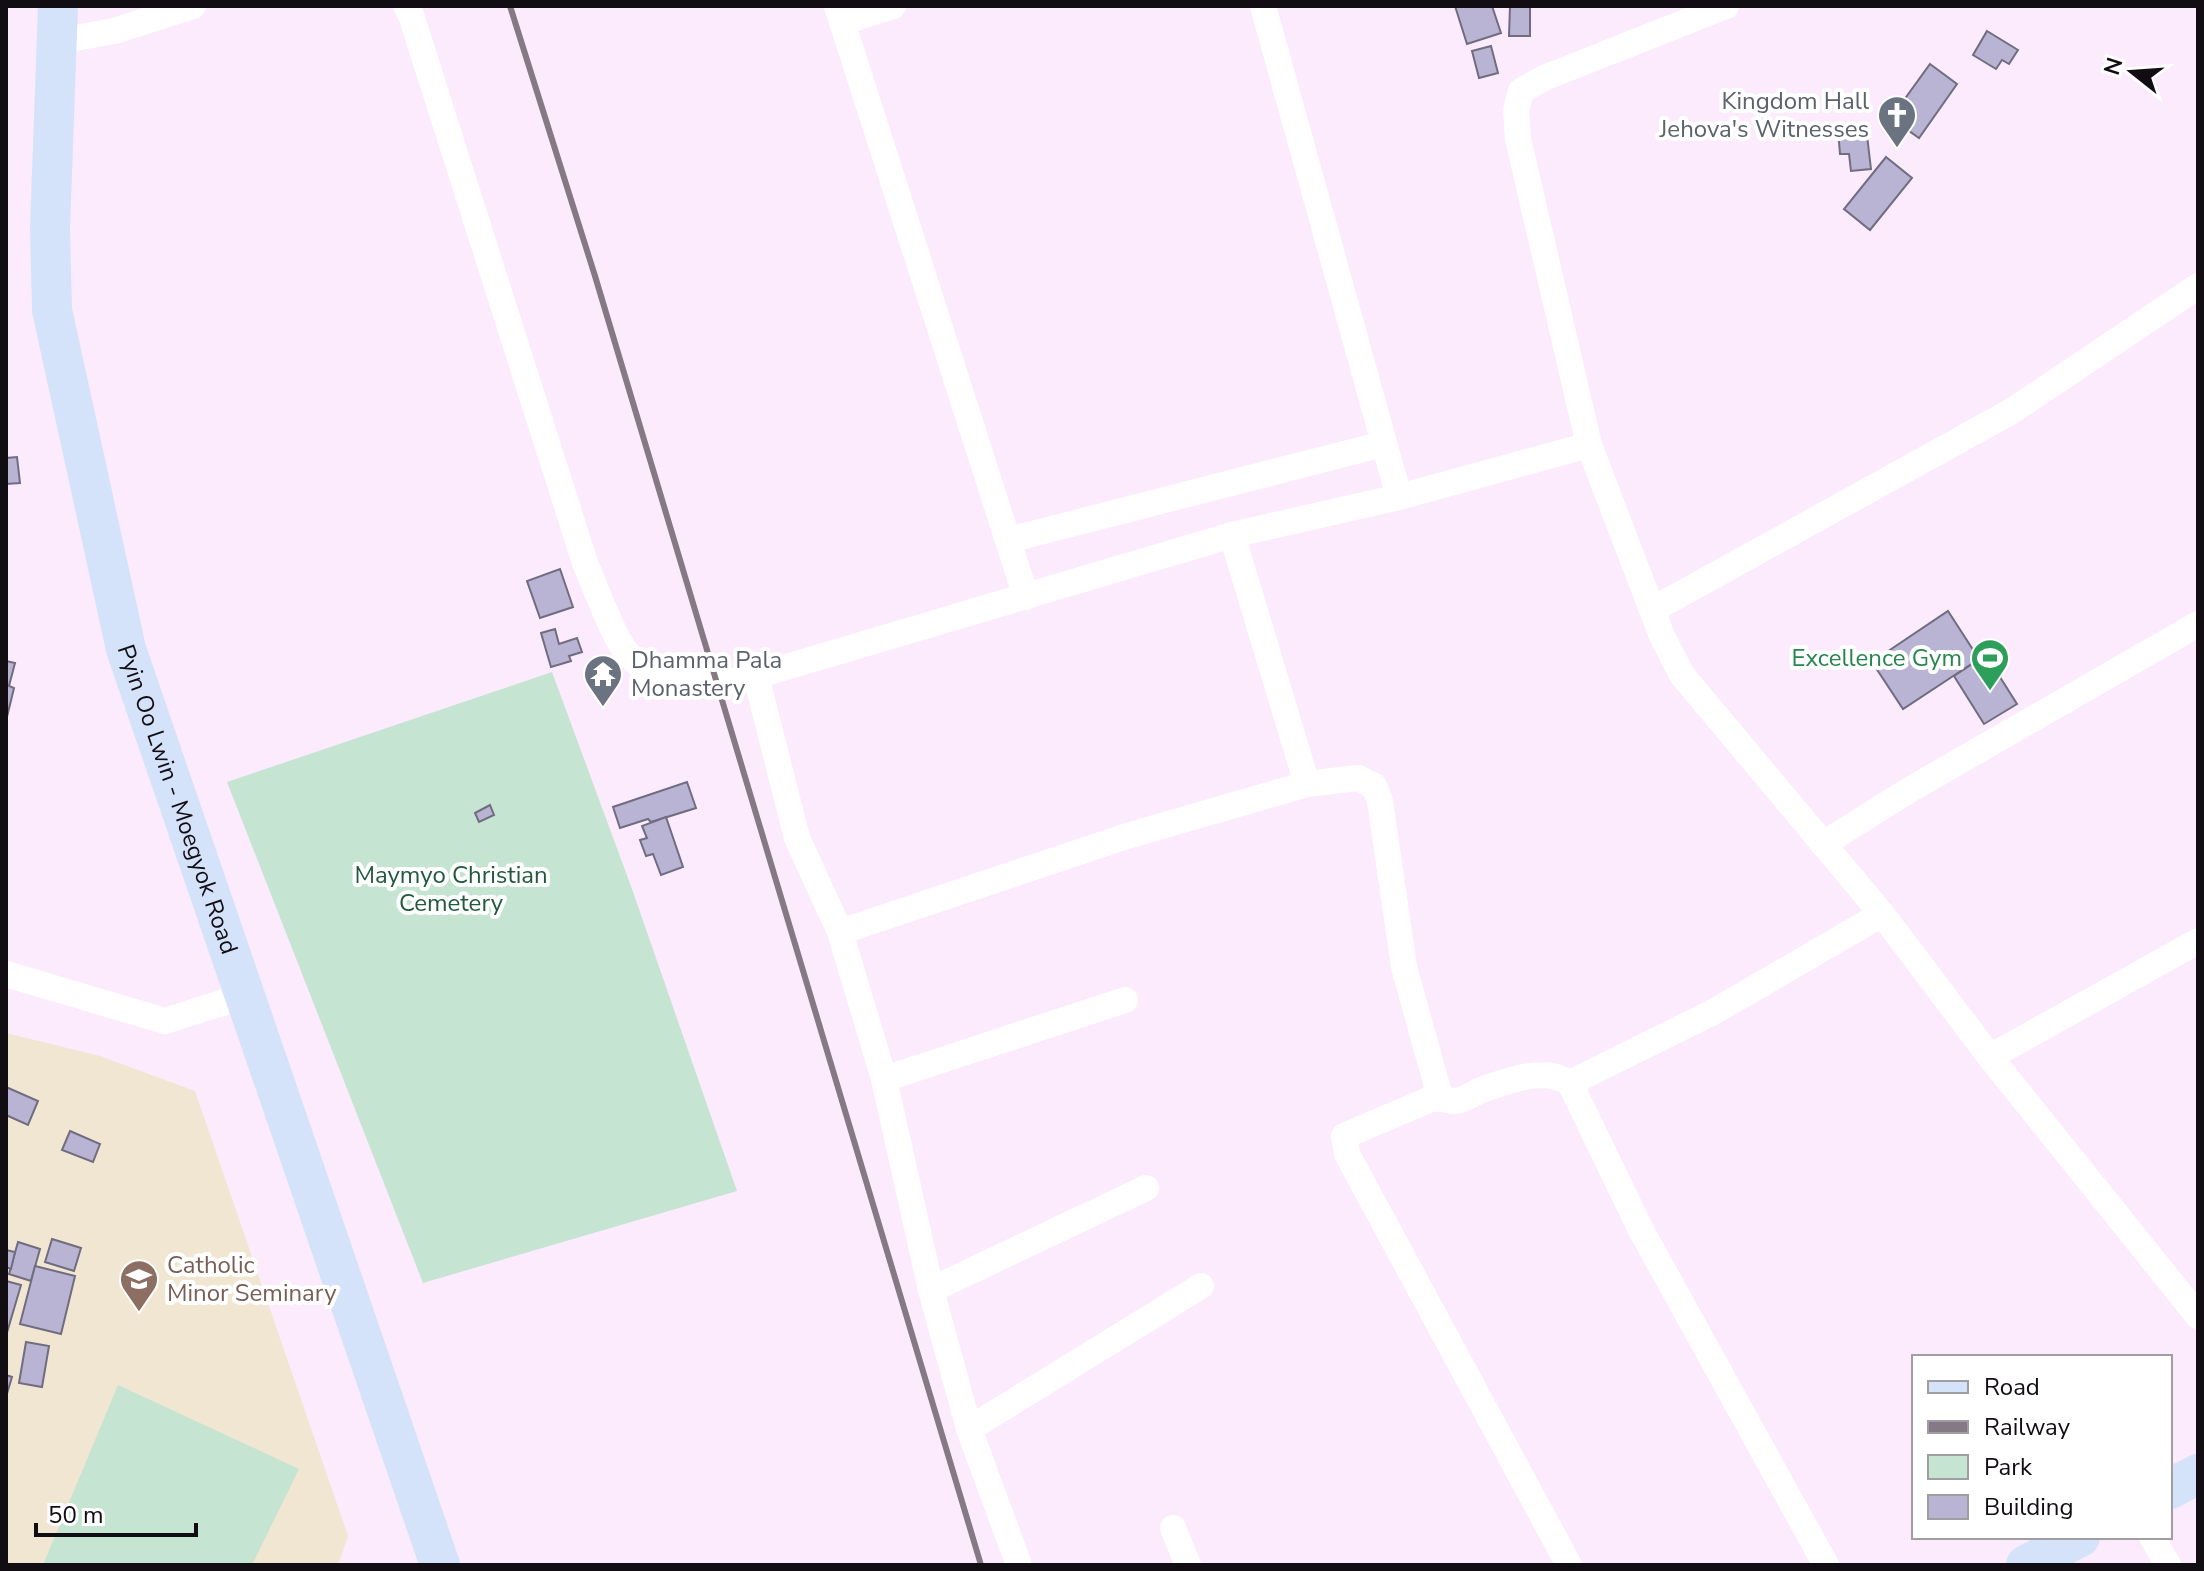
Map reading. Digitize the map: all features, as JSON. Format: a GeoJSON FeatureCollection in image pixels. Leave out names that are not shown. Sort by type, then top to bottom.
{"type":"FeatureCollection","features":[{"type":"Feature","properties":{"kind":"main road","name":"Pyin Oo Lwin - Moegyok Road"},"geometry":{"type":"LineString","coordinates":[[58,24],[50,228],[52,310],[126,649],[440,1565]]}},
{"type":"Feature","properties":{"kind":"main road"},"geometry":{"type":"LineString","coordinates":[[2172,1488],[2198,1474]]}},
{"type":"Feature","properties":{"kind":"main road"},"geometry":{"type":"LineString","coordinates":[[2026,1565],[2076,1539]]}},
{"type":"Feature","properties":{"kind":"street"},"geometry":{"type":"LineString","coordinates":[[58,24],[114,31],[193,6]]}},
{"type":"Feature","properties":{"kind":"street"},"geometry":{"type":"LineString","coordinates":[[406,6],[585,563],[623,648],[645,669],[677,684],[717,686],[756,676],[1232,535],[1399,497],[1589,445]]}},
{"type":"Feature","properties":{"kind":"street"},"geometry":{"type":"LineString","coordinates":[[893,6],[840,14],[1026,597]]}},
{"type":"Feature","properties":{"kind":"street"},"geometry":{"type":"LineString","coordinates":[[1263,6],[1399,497]]}},
{"type":"Feature","properties":{"kind":"street"},"geometry":{"type":"LineString","coordinates":[[1726,6],[1544,78],[1521,91],[1516,110],[1518,139],[1589,445],[1652,610],[1682,675],[1882,914],[1990,1057],[2198,1316]]}},
{"type":"Feature","properties":{"kind":"street"},"geometry":{"type":"LineString","coordinates":[[1652,610],[2012,411],[2198,286]]}},
{"type":"Feature","properties":{"kind":"street"},"geometry":{"type":"LineString","coordinates":[[1009,540],[1383,444]]}},
{"type":"Feature","properties":{"kind":"street"},"geometry":{"type":"LineString","coordinates":[[1232,535],[1307,784]]}},
{"type":"Feature","properties":{"kind":"street"},"geometry":{"type":"LineString","coordinates":[[1823,844],[1911,789],[2198,624]]}},
{"type":"Feature","properties":{"kind":"street"},"geometry":{"type":"LineString","coordinates":[[756,676],[797,838],[840,932],[884,1079],[931,1290],[969,1429],[1019,1565]]}},
{"type":"Feature","properties":{"kind":"street"},"geometry":{"type":"LineString","coordinates":[[840,932],[1127,836],[1307,784],[1358,778],[1374,786],[1380,801],[1404,967],[1440,1097]]}},
{"type":"Feature","properties":{"kind":"street"},"geometry":{"type":"LineString","coordinates":[[1570,1083],[1717,1010],[1882,914]]}},
{"type":"Feature","properties":{"kind":"street"},"geometry":{"type":"LineString","coordinates":[[1990,1057],[2198,941]]}},
{"type":"Feature","properties":{"kind":"street"},"geometry":{"type":"LineString","coordinates":[[6,974],[165,1021],[244,996]]}},
{"type":"Feature","properties":{"kind":"street"},"geometry":{"type":"LineString","coordinates":[[884,1079],[1125,1000]]}},
{"type":"Feature","properties":{"kind":"street"},"geometry":{"type":"LineString","coordinates":[[1569,1565],[1347,1154],[1344,1136],[1440,1097],[1456,1101],[1504,1082],[1542,1075],[1559,1075],[1570,1083],[1641,1230],[1826,1565]]}},
{"type":"Feature","properties":{"kind":"street"},"geometry":{"type":"LineString","coordinates":[[931,1290],[1146,1188]]}},
{"type":"Feature","properties":{"kind":"street"},"geometry":{"type":"LineString","coordinates":[[969,1429],[1201,1286]]}},
{"type":"Feature","properties":{"kind":"street"},"geometry":{"type":"LineString","coordinates":[[1173,1528],[1188,1565]]}},
{"type":"Feature","properties":{"kind":"street"},"geometry":{"type":"LineString","coordinates":[[2153,1539],[2168,1565]]}},
{"type":"Feature","properties":{"kind":"shaded area","name":"Catholic Minor Seminary"},"geometry":{"type":"Polygon","coordinates":[[[6,1033],[100,1056],[195,1091],[348,1536],[338,1565],[6,1565],[6,1033]]]}},
{"type":"Feature","properties":{"kind":"green space","name":"Maymyo Christian Cemetery"},"geometry":{"type":"Polygon","coordinates":[[[552,672],[632,889],[737,1191],[423,1283],[227,782],[552,672]]]}},
{"type":"Feature","properties":{"kind":"green space"},"geometry":{"type":"Polygon","coordinates":[[[118,1385],[299,1469],[252,1565],[43,1565],[118,1385]]]}},
{"type":"Feature","properties":{"kind":"building"},"geometry":{"type":"Polygon","coordinates":[[[1455,6],[1492,6],[1501,33],[1467,44],[1455,6]]]}},
{"type":"Feature","properties":{"kind":"building"},"geometry":{"type":"Polygon","coordinates":[[[1510,6],[1530,6],[1530,36],[1509,36],[1510,6]]]}},
{"type":"Feature","properties":{"kind":"building"},"geometry":{"type":"Polygon","coordinates":[[[1987,31],[2018,50],[2009,64],[2002,60],[1996,69],[1973,55],[1987,31]]]}},
{"type":"Feature","properties":{"kind":"building"},"geometry":{"type":"Polygon","coordinates":[[[1491,46],[1498,73],[1479,78],[1472,51],[1491,46]]]}},
{"type":"Feature","properties":{"kind":"building"},"geometry":{"type":"Polygon","coordinates":[[[1930,64],[1957,84],[1919,138],[1891,118],[1930,64]]]}},
{"type":"Feature","properties":{"kind":"building"},"geometry":{"type":"Polygon","coordinates":[[[1866,127],[1871,169],[1851,171],[1849,154],[1840,154],[1838,130],[1866,127]]]}},
{"type":"Feature","properties":{"kind":"building"},"geometry":{"type":"Polygon","coordinates":[[[1886,157],[1912,178],[1870,230],[1844,209],[1886,157]]]}},
{"type":"Feature","properties":{"kind":"building"},"geometry":{"type":"Polygon","coordinates":[[[17,457],[20,483],[6,484],[6,458],[17,457]]]}},
{"type":"Feature","properties":{"kind":"building"},"geometry":{"type":"Polygon","coordinates":[[[560,569],[573,607],[540,618],[527,581],[560,569]]]}},
{"type":"Feature","properties":{"kind":"building"},"geometry":{"type":"Polygon","coordinates":[[[1948,611],[1979,659],[1903,709],[1872,662],[1948,611]]]}},
{"type":"Feature","properties":{"kind":"building"},"geometry":{"type":"Polygon","coordinates":[[[555,629],[559,644],[577,638],[582,652],[569,656],[571,661],[551,667],[541,633],[555,629]]]}},
{"type":"Feature","properties":{"kind":"building"},"geometry":{"type":"Polygon","coordinates":[[[1986,655],[2017,704],[1984,724],[1954,676],[1986,655]]]}},
{"type":"Feature","properties":{"kind":"building"},"geometry":{"type":"Polygon","coordinates":[[[6,661],[15,663],[9,686],[14,688],[6,721],[6,661]]]}},
{"type":"Feature","properties":{"kind":"building"},"geometry":{"type":"Polygon","coordinates":[[[687,782],[696,808],[620,828],[613,807],[687,782]]]}},
{"type":"Feature","properties":{"kind":"building"},"geometry":{"type":"Polygon","coordinates":[[[490,805],[494,815],[479,822],[475,813],[490,805]]]}},
{"type":"Feature","properties":{"kind":"building"},"geometry":{"type":"Polygon","coordinates":[[[666,817],[683,867],[661,875],[653,854],[646,856],[640,840],[647,838],[642,826],[666,817]]]}},
{"type":"Feature","properties":{"kind":"building"},"geometry":{"type":"Polygon","coordinates":[[[6,1087],[38,1101],[28,1125],[6,1115],[6,1087]]]}},
{"type":"Feature","properties":{"kind":"building"},"geometry":{"type":"Polygon","coordinates":[[[70,1131],[100,1144],[93,1162],[62,1150],[70,1131]]]}},
{"type":"Feature","properties":{"kind":"building"},"geometry":{"type":"Polygon","coordinates":[[[52,1239],[81,1248],[74,1271],[45,1262],[52,1239]]]}},
{"type":"Feature","properties":{"kind":"building"},"geometry":{"type":"Polygon","coordinates":[[[18,1242],[40,1249],[31,1281],[9,1274],[18,1242]]]}},
{"type":"Feature","properties":{"kind":"building"},"geometry":{"type":"Polygon","coordinates":[[[6,1250],[15,1252],[11,1269],[6,1267],[6,1250]]]}},
{"type":"Feature","properties":{"kind":"building"},"geometry":{"type":"Polygon","coordinates":[[[35,1266],[75,1276],[61,1334],[20,1324],[35,1266]]]}},
{"type":"Feature","properties":{"kind":"building"},"geometry":{"type":"Polygon","coordinates":[[[6,1281],[21,1285],[6,1336],[6,1281]]]}},
{"type":"Feature","properties":{"kind":"building"},"geometry":{"type":"Polygon","coordinates":[[[26,1342],[49,1346],[42,1387],[19,1383],[26,1342]]]}},
{"type":"Feature","properties":{"kind":"building"},"geometry":{"type":"Polygon","coordinates":[[[6,1375],[12,1377],[6,1397],[6,1375]]]}},
{"type":"Feature","properties":{"kind":"railway"},"geometry":{"type":"LineString","coordinates":[[510,6],[595,276],[981,1565]]}},
{"type":"Feature","properties":{"kind":"place","name":"Kingdom Hall Jehova's Witnesses"},"geometry":{"type":"Point","coordinates":[1897,149]}},
{"type":"Feature","properties":{"kind":"place","name":"Excellence Gym"},"geometry":{"type":"Point","coordinates":[1990,692]}},
{"type":"Feature","properties":{"kind":"place","name":"Dhamma Pala Monastery"},"geometry":{"type":"Point","coordinates":[603,708]}},
{"type":"Feature","properties":{"kind":"place","name":"Catholic Minor Seminary"},"geometry":{"type":"Point","coordinates":[139,1313]}}]}
